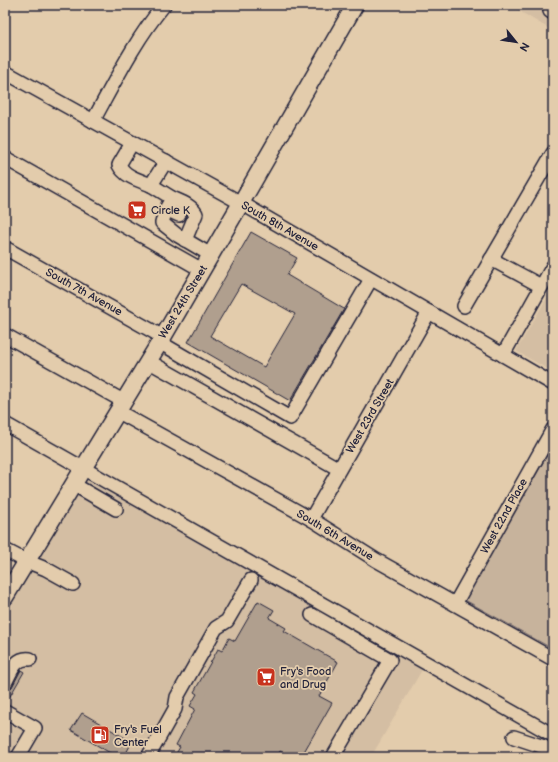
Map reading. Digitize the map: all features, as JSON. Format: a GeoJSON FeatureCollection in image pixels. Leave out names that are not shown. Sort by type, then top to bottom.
{"type":"FeatureCollection","features":[{"type":"Feature","properties":{"kind":"main road","name":"West 24th Street"},"geometry":{"type":"LineString","coordinates":[[5,597],[211,255],[355,5]]}},
{"type":"Feature","properties":{"kind":"street"},"geometry":{"type":"LineString","coordinates":[[93,121],[131,50],[152,19],[164,5]]}},
{"type":"Feature","properties":{"kind":"street"},"geometry":{"type":"LineString","coordinates":[[553,5],[550,11],[553,13]]}},
{"type":"Feature","properties":{"kind":"street","name":"South 8th Avenue"},"geometry":{"type":"LineString","coordinates":[[5,72],[241,203],[553,384]]}},
{"type":"Feature","properties":{"kind":"street"},"geometry":{"type":"LineString","coordinates":[[132,143],[119,164],[122,171],[130,177],[151,185],[186,220],[185,240]]}},
{"type":"Feature","properties":{"kind":"street"},"geometry":{"type":"LineString","coordinates":[[464,306],[553,153]]}},
{"type":"Feature","properties":{"kind":"street"},"geometry":{"type":"LineString","coordinates":[[5,158],[202,270]]}},
{"type":"Feature","properties":{"kind":"street"},"geometry":{"type":"LineString","coordinates":[[151,185],[166,161]]}},
{"type":"Feature","properties":{"kind":"street"},"geometry":{"type":"LineString","coordinates":[[169,203],[162,223],[168,229],[211,255]]}},
{"type":"Feature","properties":{"kind":"street","name":"South 7th Avenue"},"geometry":{"type":"LineString","coordinates":[[5,248],[161,339],[290,418],[371,279]]}},
{"type":"Feature","properties":{"kind":"street"},"geometry":{"type":"LineString","coordinates":[[491,259],[541,286]]}},
{"type":"Feature","properties":{"kind":"street"},"geometry":{"type":"LineString","coordinates":[[503,355],[553,266]]}},
{"type":"Feature","properties":{"kind":"street","name":"West 23rd Street"},"geometry":{"type":"LineString","coordinates":[[311,519],[429,312]]}},
{"type":"Feature","properties":{"kind":"street","name":"South 6th Avenue"},"geometry":{"type":"LineString","coordinates":[[5,335],[120,406],[311,519],[376,560],[553,659]]}},
{"type":"Feature","properties":{"kind":"street"},"geometry":{"type":"LineString","coordinates":[[148,361],[339,469]]}},
{"type":"Feature","properties":{"kind":"street"},"geometry":{"type":"LineString","coordinates":[[5,424],[553,735]]}},
{"type":"Feature","properties":{"kind":"street","name":"West 22nd Place"},"geometry":{"type":"LineString","coordinates":[[455,604],[553,429]]}},
{"type":"Feature","properties":{"kind":"street"},"geometry":{"type":"LineString","coordinates":[[72,484],[116,509]]}},
{"type":"Feature","properties":{"kind":"street"},"geometry":{"type":"LineString","coordinates":[[5,550],[46,569],[73,584]]}},
{"type":"Feature","properties":{"kind":"street"},"geometry":{"type":"LineString","coordinates":[[148,757],[175,709],[177,697],[216,628],[227,621],[251,580]]}},
{"type":"Feature","properties":{"kind":"street"},"geometry":{"type":"LineString","coordinates":[[312,615],[390,660],[333,757]]}},
{"type":"Feature","properties":{"kind":"street"},"geometry":{"type":"LineString","coordinates":[[5,683],[17,662],[23,658],[30,659]]}},
{"type":"Feature","properties":{"kind":"street"},"geometry":{"type":"LineString","coordinates":[[5,711],[35,728],[18,757]]}},
{"type":"Feature","properties":{"kind":"street"},"geometry":{"type":"LineString","coordinates":[[514,737],[553,752]]}},
{"type":"Feature","properties":{"kind":"shaded area"},"geometry":{"type":"Polygon","coordinates":[[[509,5],[553,5],[553,31],[509,5]]]}},
{"type":"Feature","properties":{"kind":"shaded area"},"geometry":{"type":"Polygon","coordinates":[[[553,287],[553,372],[516,351],[553,287]]]}},
{"type":"Feature","properties":{"kind":"shaded area"},"geometry":{"type":"Polygon","coordinates":[[[553,445],[553,649],[465,600],[553,445]]]}},
{"type":"Feature","properties":{"kind":"shaded area"},"geometry":{"type":"Polygon","coordinates":[[[82,468],[426,663],[371,757],[285,757],[282,755],[281,757],[5,757],[5,599],[82,468]]]}},
{"type":"Feature","properties":{"kind":"building"},"geometry":{"type":"Polygon","coordinates":[[[251,232],[297,258],[287,275],[344,309],[290,401],[188,342],[251,232]],[[241,284],[210,336],[264,367],[295,314],[241,284]]]}},
{"type":"Feature","properties":{"kind":"building","name":"Fry's Food and Drug"},"geometry":{"type":"Polygon","coordinates":[[[258,601],[274,610],[269,618],[286,628],[284,631],[338,662],[319,696],[332,703],[301,757],[290,757],[280,751],[277,757],[174,757],[180,747],[176,745],[195,709],[190,706],[197,694],[194,692],[218,649],[222,651],[229,638],[235,641],[258,601]]]}},
{"type":"Feature","properties":{"kind":"building"},"geometry":{"type":"Polygon","coordinates":[[[21,670],[24,672],[5,703],[5,691],[12,687],[21,670]]]}},
{"type":"Feature","properties":{"kind":"building"},"geometry":{"type":"Polygon","coordinates":[[[82,713],[132,742],[124,757],[117,757],[71,730],[82,713]]]}},
{"type":"Feature","properties":{"kind":"place","name":"Circle K"},"geometry":{"type":"Point","coordinates":[137,210]}},
{"type":"Feature","properties":{"kind":"place","name":"Fry's Food and Drug"},"geometry":{"type":"Point","coordinates":[266,677]}},
{"type":"Feature","properties":{"kind":"place","name":"Fry's Fuel Center"},"geometry":{"type":"Point","coordinates":[100,735]}}]}
